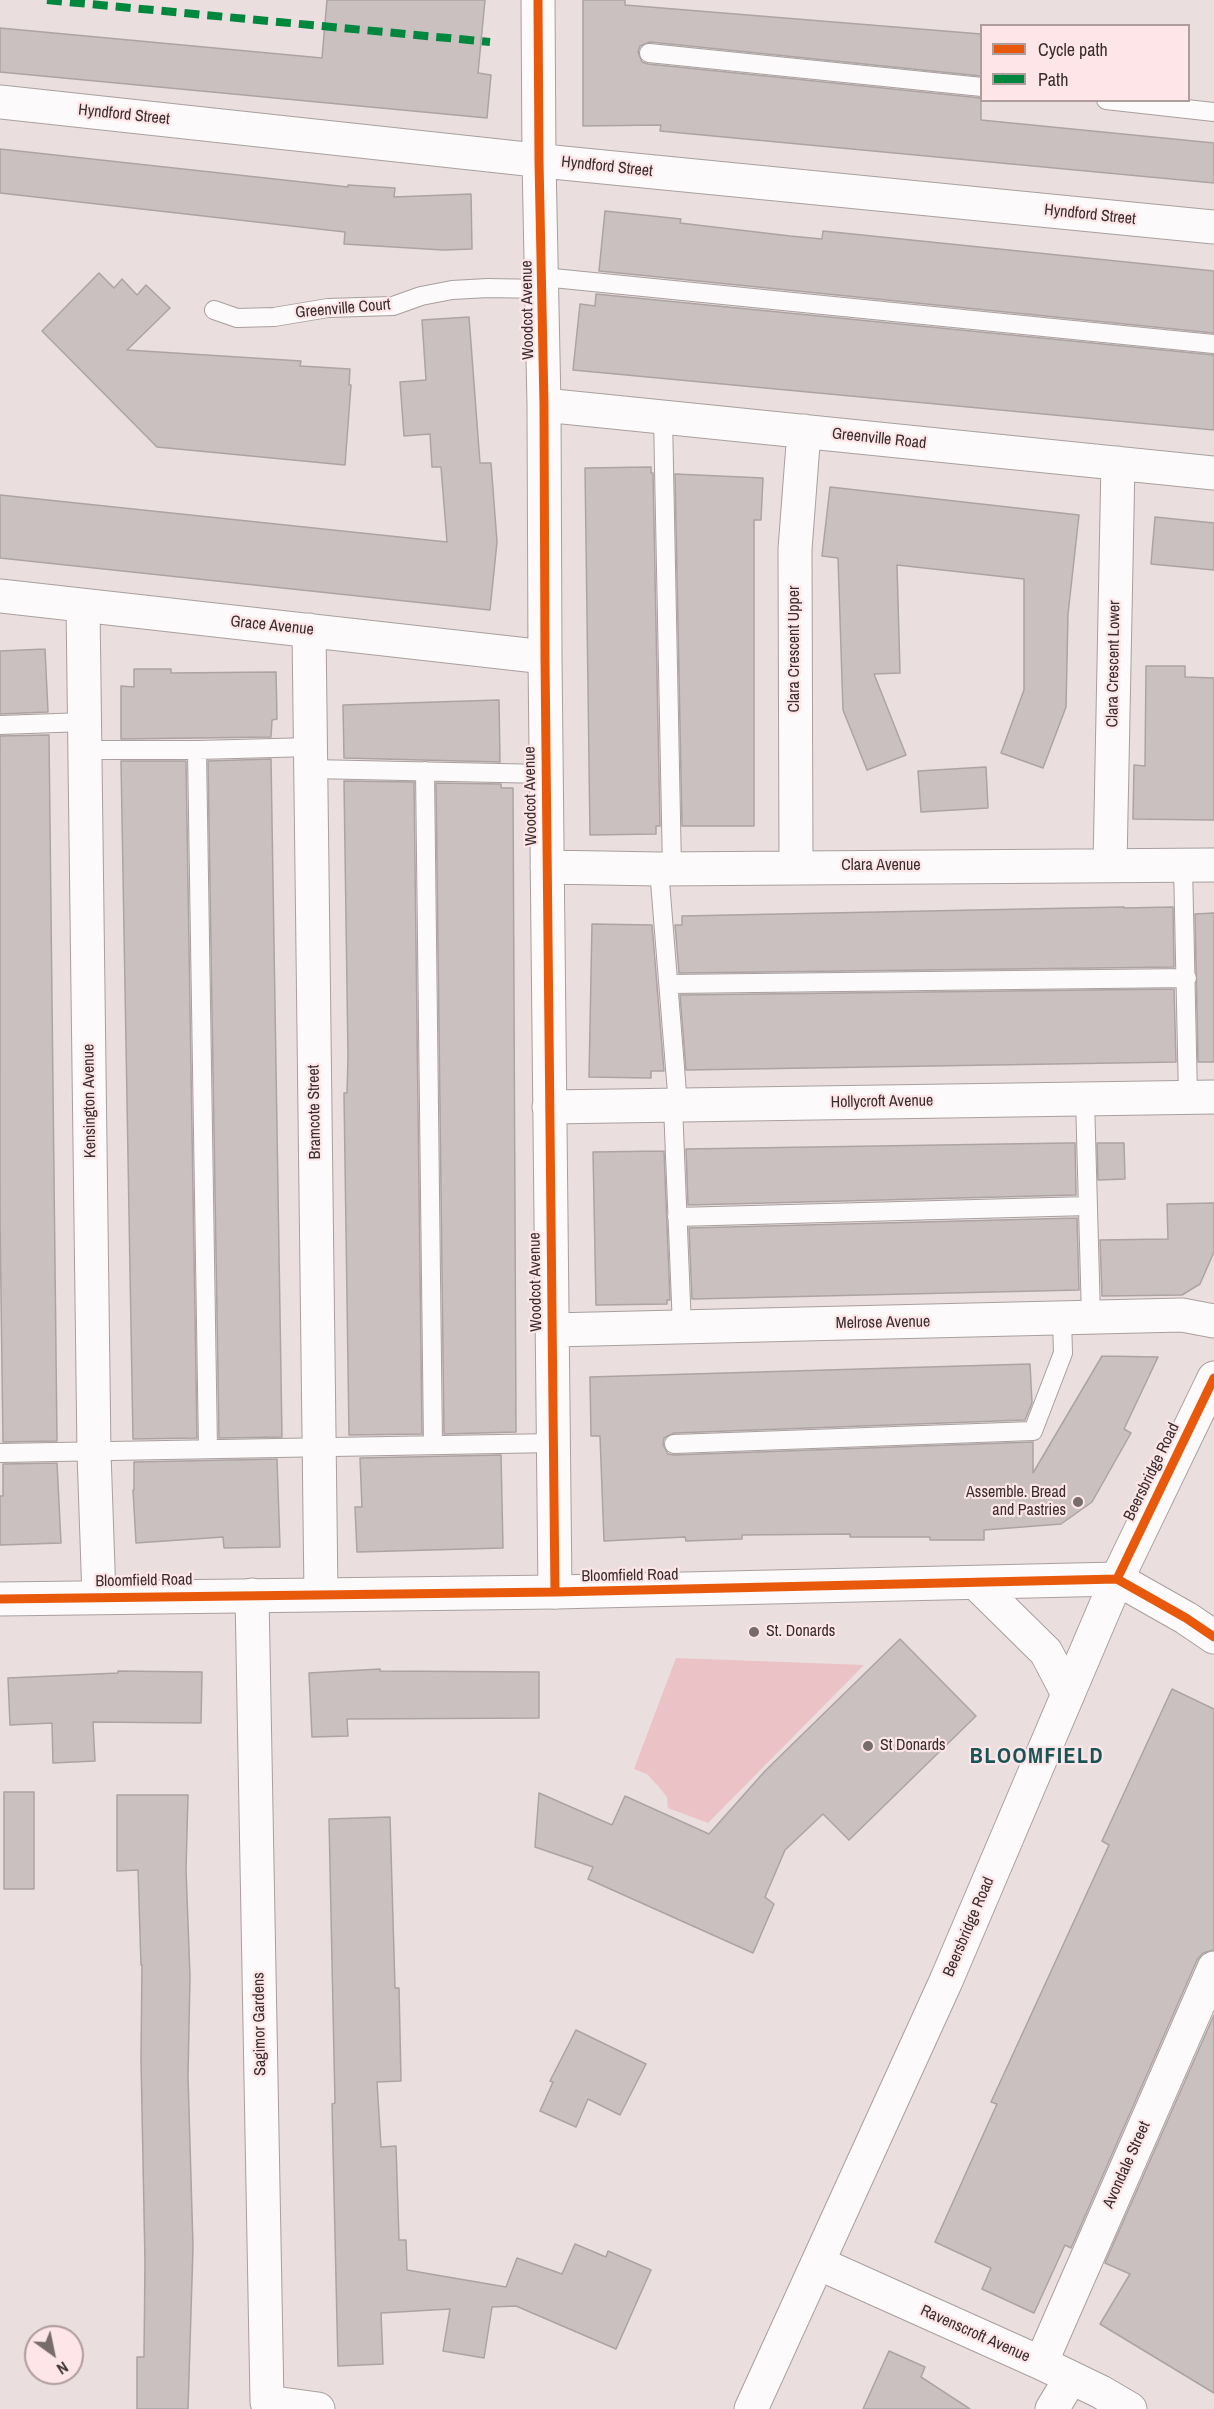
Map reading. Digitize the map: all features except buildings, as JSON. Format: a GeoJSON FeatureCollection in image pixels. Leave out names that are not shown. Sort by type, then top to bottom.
{"type":"FeatureCollection","features":[{"type":"Feature","properties":{"kind":"street","name":"Woodcot Avenue"},"geometry":{"type":"LineString","coordinates":[[538,0],[538,161],[543,283],[555,1592]]}},
{"type":"Feature","properties":{"kind":"street","name":"Hyndford Street"},"geometry":{"type":"LineString","coordinates":[[0,102],[538,161],[1214,227]]}},
{"type":"Feature","properties":{"kind":"street","name":"Greenville Road"},"geometry":{"type":"LineString","coordinates":[[544,405],[1214,473]]}},
{"type":"Feature","properties":{"kind":"street","name":"Clara Crescent Upper"},"geometry":{"type":"LineString","coordinates":[[796,867],[795,549],[804,431]]}},
{"type":"Feature","properties":{"kind":"street","name":"Clara Crescent Lower"},"geometry":{"type":"LineString","coordinates":[[1110,865],[1118,463]]}},
{"type":"Feature","properties":{"kind":"street","name":"Grace Avenue"},"geometry":{"type":"LineString","coordinates":[[0,596],[545,657]]}},
{"type":"Feature","properties":{"kind":"street","name":"Kensington Avenue"},"geometry":{"type":"LineString","coordinates":[[83,606],[94,1453],[99,1597]]}},
{"type":"Feature","properties":{"kind":"street","name":"Bramcote Street"},"geometry":{"type":"LineString","coordinates":[[309,630],[321,1594]]}},
{"type":"Feature","properties":{"kind":"street","name":"Clara Avenue"},"geometry":{"type":"LineString","coordinates":[[547,867],[666,869],[1198,865]]}},
{"type":"Feature","properties":{"kind":"street","name":"Hollycroft Avenue"},"geometry":{"type":"LineString","coordinates":[[549,1107],[1201,1097]]}},
{"type":"Feature","properties":{"kind":"street","name":"Melrose Avenue"},"geometry":{"type":"LineString","coordinates":[[552,1330],[1182,1315],[1214,1321]]}},
{"type":"Feature","properties":{"kind":"street","name":"Beersbridge Road"},"geometry":{"type":"LineString","coordinates":[[751,2409],[946,1981],[1117,1579],[1214,1378]]}},
{"type":"Feature","properties":{"kind":"street","name":"Bloomfield Road"},"geometry":{"type":"LineString","coordinates":[[0,1599],[555,1592],[1117,1579]]}},
{"type":"Feature","properties":{"kind":"street"},"geometry":{"type":"LineString","coordinates":[[1117,1579],[1186,1618],[1214,1637]]}},
{"type":"Feature","properties":{"kind":"street"},"geometry":{"type":"LineString","coordinates":[[977,1584],[1046,1652],[1068,1694]]}},
{"type":"Feature","properties":{"kind":"street","name":"Sagimor Gardens"},"geometry":{"type":"LineString","coordinates":[[252,1595],[267,2402],[318,2409]]}},
{"type":"Feature","properties":{"kind":"street","name":"Avondale Street"},"geometry":{"type":"LineString","coordinates":[[1041,2363],[1214,1968]]}},
{"type":"Feature","properties":{"kind":"street","name":"Ravenscroft Avenue"},"geometry":{"type":"LineString","coordinates":[[818,2263],[1041,2363],[1130,2409]]}},
{"type":"Feature","properties":{"kind":"street"},"geometry":{"type":"LineString","coordinates":[[1052,2409],[1071,2378]]}},
{"type":"Feature","properties":{"kind":"lane"},"geometry":{"type":"LineString","coordinates":[[650,53],[980,87]]}},
{"type":"Feature","properties":{"kind":"lane"},"geometry":{"type":"LineString","coordinates":[[1124,102],[1214,112]]}},
{"type":"Feature","properties":{"kind":"lane","name":"Greenville Court"},"geometry":{"type":"LineString","coordinates":[[214,310],[237,318],[274,317],[328,308],[393,306],[421,296],[452,290],[543,283],[1214,344]]}},
{"type":"Feature","properties":{"kind":"lane"},"geometry":{"type":"LineString","coordinates":[[663,417],[666,869],[682,1327]]}},
{"type":"Feature","properties":{"kind":"lane"},"geometry":{"type":"LineString","coordinates":[[0,725],[197,750],[311,758],[425,771],[546,774]]}},
{"type":"Feature","properties":{"kind":"lane"},"geometry":{"type":"LineString","coordinates":[[197,750],[208,1449]]}},
{"type":"Feature","properties":{"kind":"lane"},"geometry":{"type":"LineString","coordinates":[[425,771],[433,1445]]}},
{"type":"Feature","properties":{"kind":"lane"},"geometry":{"type":"LineString","coordinates":[[1198,865],[1187,978],[1201,1097]]}},
{"type":"Feature","properties":{"kind":"lane"},"geometry":{"type":"LineString","coordinates":[[669,984],[1187,978]]}},
{"type":"Feature","properties":{"kind":"lane"},"geometry":{"type":"LineString","coordinates":[[674,1444],[1033,1431],[1076,1318],[1088,1206],[1085,1099]]}},
{"type":"Feature","properties":{"kind":"lane"},"geometry":{"type":"LineString","coordinates":[[677,1217],[1088,1206]]}},
{"type":"Feature","properties":{"kind":"lane"},"geometry":{"type":"LineString","coordinates":[[0,1453],[554,1443]]}},
{"type":"Feature","properties":{"kind":"shaded area"},"geometry":{"type":"Polygon","coordinates":[[[676,1658],[864,1665],[708,1823],[668,1808],[667,1797],[658,1786],[647,1774],[634,1769],[676,1658]]]}},
{"type":"Feature","properties":{"kind":"marked path"},"geometry":{"type":"LineString","coordinates":[[47,0],[490,42]]}},
{"type":"Feature","properties":{"kind":"cycle path"},"geometry":{"type":"LineString","coordinates":[[538,0],[555,1592]]}},
{"type":"Feature","properties":{"kind":"cycle path"},"geometry":{"type":"LineString","coordinates":[[1117,1579],[1214,1378]]}},
{"type":"Feature","properties":{"kind":"cycle path"},"geometry":{"type":"LineString","coordinates":[[1117,1579],[1186,1618],[1214,1637]]}},
{"type":"Feature","properties":{"kind":"cycle path"},"geometry":{"type":"LineString","coordinates":[[0,1599],[555,1592],[1117,1579]]}},
{"type":"Feature","properties":{"kind":"place","name":"Assemble. Bread and Pastries"},"geometry":{"type":"Point","coordinates":[1078,1502]}},
{"type":"Feature","properties":{"kind":"place","name":"St. Donards"},"geometry":{"type":"Point","coordinates":[754,1632]}},
{"type":"Feature","properties":{"kind":"place","name":"St Donards"},"geometry":{"type":"Point","coordinates":[868,1746]}},
{"type":"Feature","properties":{"kind":"district","name":"BLOOMFIELD"},"geometry":{"type":"Point","coordinates":[1037,1757]}}]}
